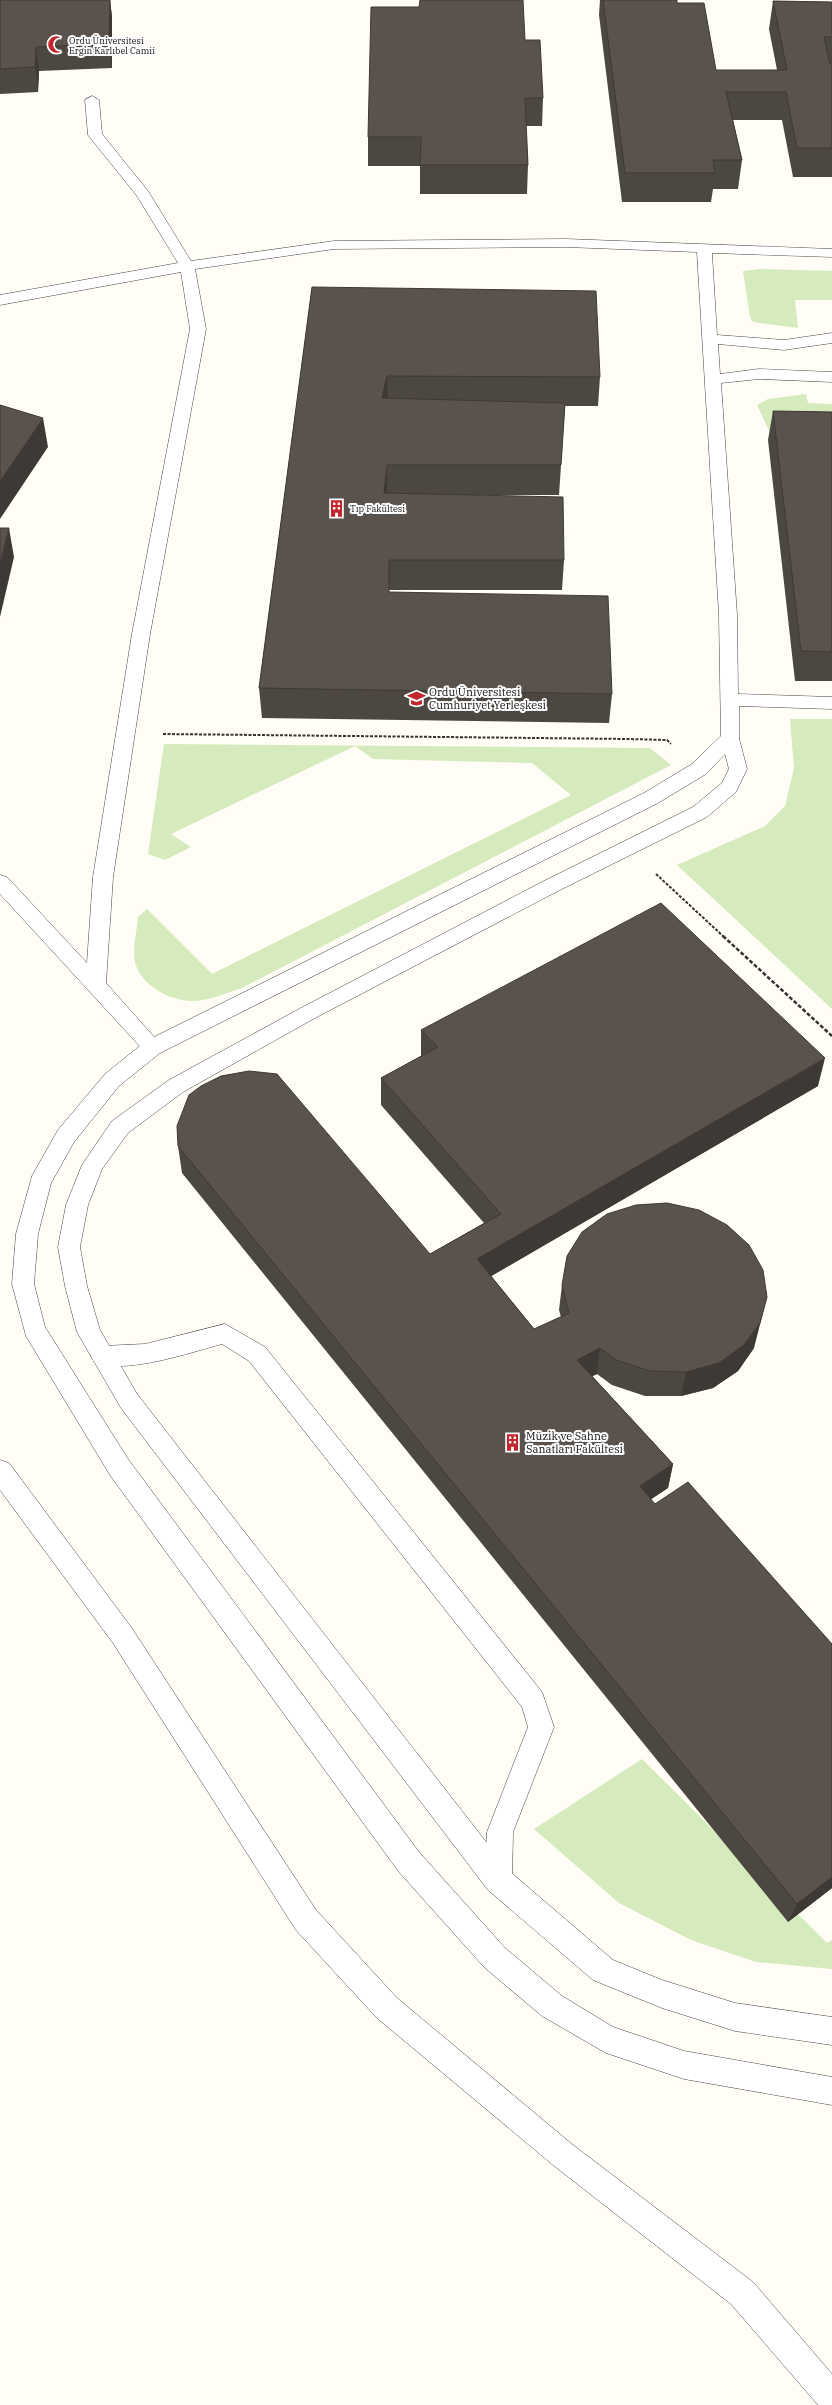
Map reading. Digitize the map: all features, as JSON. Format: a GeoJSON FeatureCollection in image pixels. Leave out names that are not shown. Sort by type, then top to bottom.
{"type":"FeatureCollection","features":[{"type":"Feature","properties":{"kind":"street"},"geometry":{"type":"LineString","coordinates":[[92,100],[95,135],[143,194],[187,266],[198,329],[143,626],[125,734],[103,877],[96,985]]}},
{"type":"Feature","properties":{"kind":"street"},"geometry":{"type":"LineString","coordinates":[[0,300],[187,266],[334,245],[566,243],[832,253]]}},
{"type":"Feature","properties":{"kind":"street"},"geometry":{"type":"LineString","coordinates":[[704,248],[728,614],[731,700],[730,738],[738,770],[729,786],[700,812],[551,886],[301,1016],[176,1086],[120,1127],[93,1165],[77,1205],[69,1247],[76,1286],[89,1332],[129,1401],[498,1880],[603,1970],[662,1994],[735,2017],[832,2031]]}},
{"type":"Feature","properties":{"kind":"street"},"geometry":{"type":"LineString","coordinates":[[710,339],[784,344],[832,338]]}},
{"type":"Feature","properties":{"kind":"street"},"geometry":{"type":"LineString","coordinates":[[713,379],[759,374],[832,377]]}},
{"type":"Feature","properties":{"kind":"street"},"geometry":{"type":"LineString","coordinates":[[731,700],[832,703]]}},
{"type":"Feature","properties":{"kind":"street"},"geometry":{"type":"LineString","coordinates":[[730,738],[699,770],[651,798],[153,1047],[112,1080],[66,1136],[40,1182],[27,1234],[23,1284],[34,1329],[119,1467],[409,1862],[495,1958],[552,2006],[606,2039],[684,2066],[832,2092]]}},
{"type":"Feature","properties":{"kind":"street"},"geometry":{"type":"LineString","coordinates":[[0,882],[153,1047]]}},
{"type":"Feature","properties":{"kind":"street"},"geometry":{"type":"LineString","coordinates":[[103,1356],[145,1354],[225,1334],[257,1354],[532,1701],[541,1727],[500,1832],[498,1880]]}},
{"type":"Feature","properties":{"kind":"street"},"geometry":{"type":"LineString","coordinates":[[0,1471],[122,1634],[306,1920],[387,2008],[563,2155],[742,2293],[832,2398]]}},
{"type":"Feature","properties":{"kind":"path"},"geometry":{"type":"LineString","coordinates":[[125,734],[667,740],[699,770]]}},
{"type":"Feature","properties":{"kind":"path"},"geometry":{"type":"LineString","coordinates":[[654,872],[832,1036]]}},
{"type":"Feature","properties":{"kind":"green space"},"geometry":{"type":"Polygon","coordinates":[[[759,269],[832,271],[832,300],[795,300],[798,328],[753,322],[750,317],[743,271],[759,269]]]}},
{"type":"Feature","properties":{"kind":"green space"},"geometry":{"type":"Polygon","coordinates":[[[806,394],[808,403],[832,404],[832,435],[771,435],[757,405],[768,399],[806,394]]]}},
{"type":"Feature","properties":{"kind":"green space"},"geometry":{"type":"Polygon","coordinates":[[[790,719],[832,719],[832,1009],[677,865],[765,826],[785,806],[794,768],[790,719]]]}},
{"type":"Feature","properties":{"kind":"green space"},"geometry":{"type":"Polygon","coordinates":[[[164,744],[650,748],[671,765],[242,988],[213,998],[192,1001],[181,1000],[158,991],[141,975],[136,965],[134,949],[138,917],[147,909],[212,974],[571,795],[532,763],[373,759],[355,746],[171,834],[191,847],[165,860],[148,854],[164,744]]]}},
{"type":"Feature","properties":{"kind":"green space"},"geometry":{"type":"Polygon","coordinates":[[[642,1759],[827,1943],[832,1940],[832,1969],[756,1962],[691,1940],[619,1903],[534,1829],[642,1759]]]}},
{"type":"Feature","properties":{"kind":"building"},"geometry":{"type":"Polygon","coordinates":[[[0,0],[110,0],[109,44],[36,47],[35,67],[0,69],[0,0]]]}},
{"type":"Feature","properties":{"kind":"building"},"geometry":{"type":"Polygon","coordinates":[[[420,0],[523,0],[525,40],[540,40],[543,98],[525,98],[528,165],[420,165],[421,137],[368,137],[371,7],[419,7],[420,0]]]}},
{"type":"Feature","properties":{"kind":"building"},"geometry":{"type":"Polygon","coordinates":[[[603,0],[677,0],[677,3],[704,3],[716,70],[787,70],[773,1],[832,2],[832,37],[824,37],[830,64],[832,64],[832,148],[797,148],[786,92],[726,92],[742,160],[713,160],[715,173],[625,173],[603,0]]]}},
{"type":"Feature","properties":{"kind":"building","name":"Tıp Fakültesi"},"geometry":{"type":"Polygon","coordinates":[[[312,287],[596,291],[600,377],[387,376],[382,398],[565,403],[561,465],[387,465],[384,493],[563,497],[564,560],[389,560],[389,592],[608,596],[612,694],[259,688],[312,287]]]}},
{"type":"Feature","properties":{"kind":"building"},"geometry":{"type":"Polygon","coordinates":[[[0,405],[43,418],[0,481],[0,405]]]}},
{"type":"Feature","properties":{"kind":"building"},"geometry":{"type":"Polygon","coordinates":[[[773,411],[832,412],[832,652],[801,651],[773,411]]]}},
{"type":"Feature","properties":{"kind":"building"},"geometry":{"type":"Polygon","coordinates":[[[0,528],[9,528],[0,563],[0,528]]]}},
{"type":"Feature","properties":{"kind":"building","name":"Müzik ve Sahne Sanatları Fakültesi"},"geometry":{"type":"Polygon","coordinates":[[[661,903],[825,1058],[477,1259],[534,1329],[569,1313],[562,1285],[567,1256],[582,1232],[607,1214],[636,1205],[667,1203],[699,1210],[727,1225],[749,1245],[763,1270],[767,1297],[760,1323],[744,1345],[719,1363],[686,1372],[650,1371],[616,1360],[600,1348],[577,1360],[673,1464],[640,1486],[655,1504],[688,1482],[832,1644],[832,1877],[797,1904],[178,1146],[177,1126],[189,1095],[201,1086],[221,1076],[249,1071],[277,1074],[430,1254],[501,1214],[381,1078],[438,1047],[421,1030],[661,903]]]}},
{"type":"Feature","properties":{"kind":"place","name":"Ordu Üniversitesi Ergin Karlıbel Camii"},"geometry":{"type":"Point","coordinates":[56,45]}},
{"type":"Feature","properties":{"kind":"place","name":"Tıp Fakültesi"},"geometry":{"type":"Point","coordinates":[337,508]}},
{"type":"Feature","properties":{"kind":"place","name":"Ordu Üniversitesi Cumhuriyet Yerleşkesi"},"geometry":{"type":"Point","coordinates":[416,698]}},
{"type":"Feature","properties":{"kind":"place","name":"Müzik ve Sahne Sanatları Fakültesi"},"geometry":{"type":"Point","coordinates":[513,1442]}}]}
